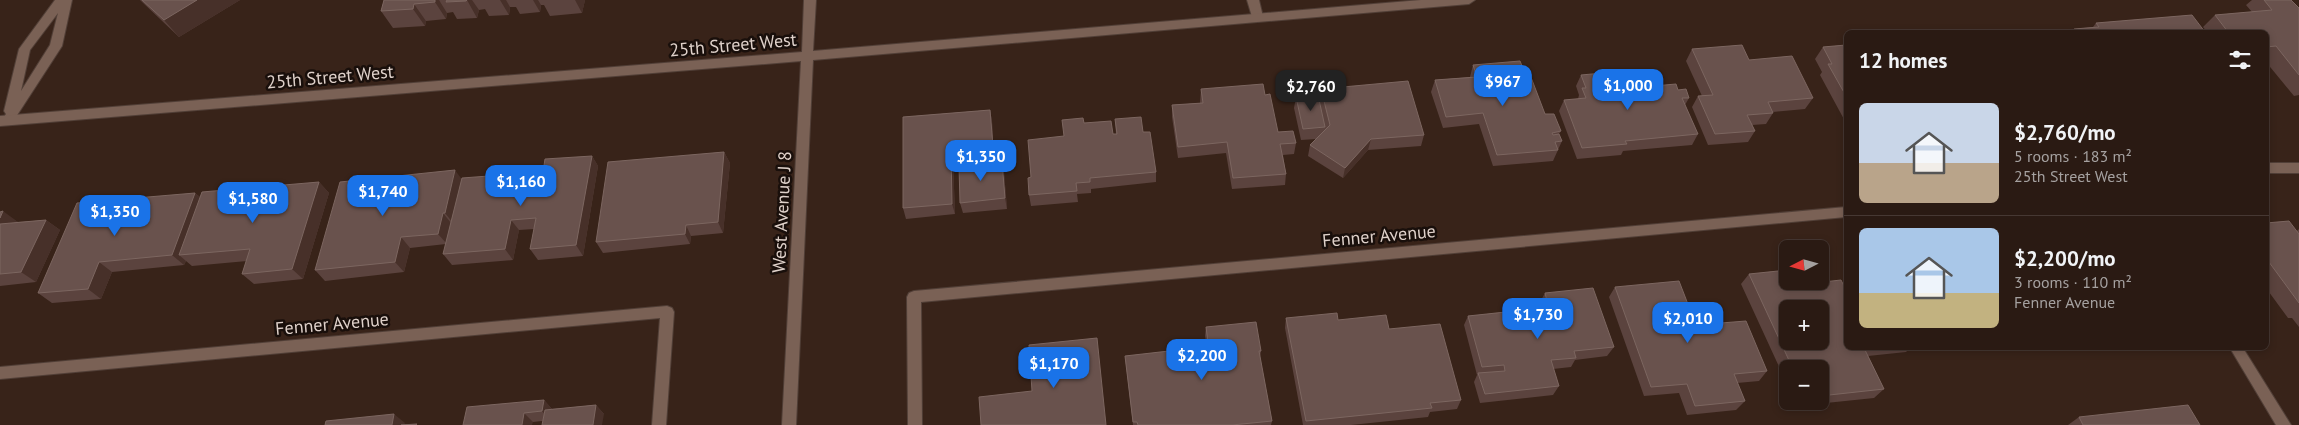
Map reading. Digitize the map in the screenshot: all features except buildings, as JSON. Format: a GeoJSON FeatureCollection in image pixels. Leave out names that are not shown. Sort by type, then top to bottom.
{"type":"FeatureCollection","features":[{"type":"Feature","properties":{"kind":"street"},"geometry":{"type":"LineString","coordinates":[[4,120],[25,49],[61,0]]}},
{"type":"Feature","properties":{"kind":"street"},"geometry":{"type":"LineString","coordinates":[[4,120],[56,46],[66,0]]}},
{"type":"Feature","properties":{"kind":"street","name":"West Avenue J 8"},"geometry":{"type":"LineString","coordinates":[[789,425],[810,0]]}},
{"type":"Feature","properties":{"kind":"street"},"geometry":{"type":"LineString","coordinates":[[1253,0],[1257,17]]}},
{"type":"Feature","properties":{"kind":"street","name":"25th Street West"},"geometry":{"type":"LineString","coordinates":[[4,120],[807,56],[1469,0]]}},
{"type":"Feature","properties":{"kind":"street"},"geometry":{"type":"LineString","coordinates":[[2269,168],[2299,168]]}},
{"type":"Feature","properties":{"kind":"street","name":"Fenner Avenue"},"geometry":{"type":"LineString","coordinates":[[915,425],[914,297],[1844,212]]}},
{"type":"Feature","properties":{"kind":"street","name":"Fenner Avenue"},"geometry":{"type":"LineString","coordinates":[[0,373],[668,312],[659,425]]}},
{"type":"Feature","properties":{"kind":"street"},"geometry":{"type":"LineString","coordinates":[[2237,350],[2284,425]]}}]}
